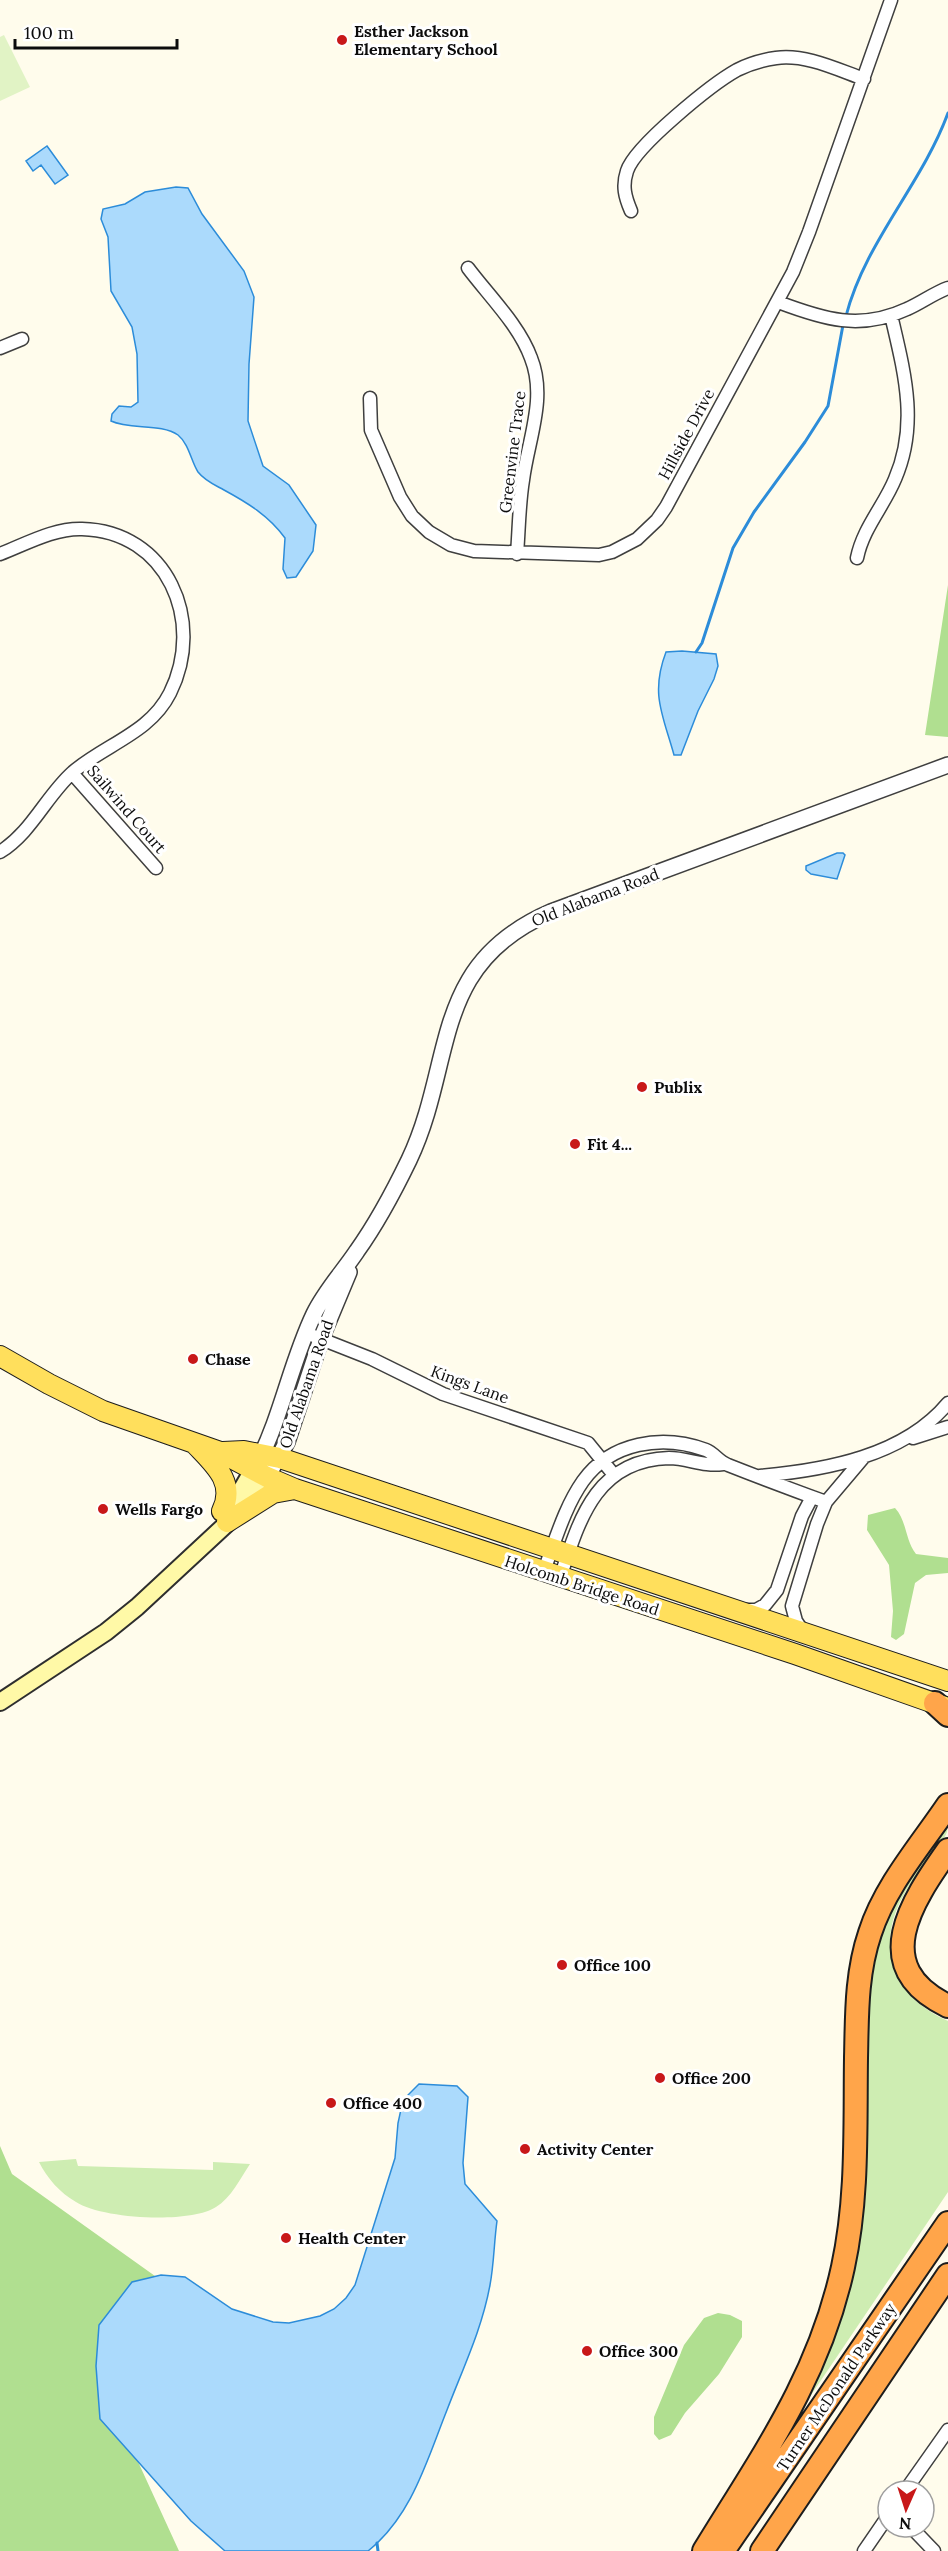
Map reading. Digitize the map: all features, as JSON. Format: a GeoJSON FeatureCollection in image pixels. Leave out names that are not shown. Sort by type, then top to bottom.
{"type":"FeatureCollection","features":[{"type":"Feature","properties":{"kind":"highway"},"geometry":{"type":"LineString","coordinates":[[704,2551],[797,2398],[830,2315],[848,2243],[853,2197],[860,1967],[870,1930],[886,1897],[948,1805]]}},
{"type":"Feature","properties":{"kind":"highway"},"geometry":{"type":"LineString","coordinates":[[948,1850],[910,1908],[904,1924],[903,1940],[906,1963],[914,1978],[931,1996],[948,2006]]}},
{"type":"Feature","properties":{"kind":"highway","name":"Turner McDonald Parkway"},"geometry":{"type":"LineString","coordinates":[[723,2551],[948,2223]]}},
{"type":"Feature","properties":{"kind":"highway","name":"Turner McDonald Parkway"},"geometry":{"type":"LineString","coordinates":[[762,2551],[948,2275]]}},
{"type":"Feature","properties":{"kind":"highway"},"geometry":{"type":"LineString","coordinates":[[888,2366],[948,2300]]}},
{"type":"Feature","properties":{"kind":"main road","name":"Holcomb Bridge Road"},"geometry":{"type":"LineString","coordinates":[[0,1356],[49,1384],[104,1411],[220,1452],[560,1552],[948,1681]]}},
{"type":"Feature","properties":{"kind":"main road"},"geometry":{"type":"LineString","coordinates":[[194,1443],[218,1469],[226,1482],[225,1517]]}},
{"type":"Feature","properties":{"kind":"main road","name":"Holcomb Bridge Road"},"geometry":{"type":"LineString","coordinates":[[266,1465],[295,1489],[551,1576],[795,1654],[944,1709]]}},
{"type":"Feature","properties":{"kind":"main road","name":"Old Alabama Road"},"geometry":{"type":"LineString","coordinates":[[0,1702],[106,1632],[161,1584],[200,1534],[225,1517],[242,1489],[266,1465]]}},
{"type":"Feature","properties":{"kind":"main road"},"geometry":{"type":"LineString","coordinates":[[225,1517],[273,1493],[295,1489]]}},
{"type":"Feature","properties":{"kind":"street","name":"Hillside Drive"},"geometry":{"type":"LineString","coordinates":[[370,398],[371,430],[400,497],[412,516],[429,532],[451,545],[474,551],[517,554],[599,555],[626,546],[648,529],[666,507],[743,362],[778,302],[809,232],[891,0]]}},
{"type":"Feature","properties":{"kind":"street"},"geometry":{"type":"LineString","coordinates":[[631,211],[625,197],[624,183],[637,152],[735,71],[763,60],[794,57],[817,62],[864,79]]}},
{"type":"Feature","properties":{"kind":"street","name":"Greenvine Trace"},"geometry":{"type":"LineString","coordinates":[[468,268],[522,338],[537,378],[537,406],[523,480],[517,554]]}},
{"type":"Feature","properties":{"kind":"street"},"geometry":{"type":"LineString","coordinates":[[778,302],[809,314],[840,321],[868,321],[891,315],[948,288]]}},
{"type":"Feature","properties":{"kind":"street"},"geometry":{"type":"LineString","coordinates":[[857,558],[863,536],[896,478],[908,434],[908,385],[891,315]]}},
{"type":"Feature","properties":{"kind":"street"},"geometry":{"type":"LineString","coordinates":[[0,348],[22,339]]}},
{"type":"Feature","properties":{"kind":"street"},"geometry":{"type":"LineString","coordinates":[[0,554],[66,530],[105,531],[129,540],[149,553],[165,571],[177,596],[183,623],[179,666],[171,691],[160,710],[145,725],[97,753],[72,773],[55,791],[23,834],[0,852]]}},
{"type":"Feature","properties":{"kind":"street","name":"Old Alabama Road"},"geometry":{"type":"LineString","coordinates":[[266,1465],[273,1431],[306,1333],[325,1294],[358,1249],[400,1179],[417,1143],[446,1033],[460,996],[481,961],[512,932],[551,912],[948,765]]}},
{"type":"Feature","properties":{"kind":"street","name":"Sailwind Court"},"geometry":{"type":"LineString","coordinates":[[72,773],[156,868]]}},
{"type":"Feature","properties":{"kind":"street","name":"Old Alabama Road"},"geometry":{"type":"LineString","coordinates":[[266,1465],[306,1390],[321,1339],[358,1249]]}},
{"type":"Feature","properties":{"kind":"street","name":"Kings Lane"},"geometry":{"type":"LineString","coordinates":[[306,1333],[372,1359],[443,1394],[582,1441],[595,1450],[614,1475]]}},
{"type":"Feature","properties":{"kind":"street"},"geometry":{"type":"LineString","coordinates":[[756,1477],[801,1472],[864,1457],[897,1442],[924,1425],[948,1403]]}},
{"type":"Feature","properties":{"kind":"street"},"geometry":{"type":"LineString","coordinates":[[897,1442],[948,1427]]}},
{"type":"Feature","properties":{"kind":"street"},"geometry":{"type":"LineString","coordinates":[[551,1576],[560,1552],[573,1497],[592,1470],[603,1459],[635,1445],[669,1442],[709,1451],[723,1464],[826,1502]]}},
{"type":"Feature","properties":{"kind":"street"},"geometry":{"type":"LineString","coordinates":[[805,1633],[792,1613],[793,1597],[826,1502],[864,1457]]}},
{"type":"Feature","properties":{"kind":"street"},"geometry":{"type":"LineString","coordinates":[[551,1576],[560,1552],[587,1505],[614,1475],[627,1468],[670,1458],[709,1466],[723,1464]]}},
{"type":"Feature","properties":{"kind":"street"},"geometry":{"type":"LineString","coordinates":[[739,1611],[756,1610],[772,1598],[777,1590],[802,1516],[812,1497]]}},
{"type":"Feature","properties":{"kind":"street"},"geometry":{"type":"LineString","coordinates":[[913,2479],[948,2430]]}},
{"type":"Feature","properties":{"kind":"street"},"geometry":{"type":"LineString","coordinates":[[864,2551],[876,2534]]}},
{"type":"Feature","properties":{"kind":"street"},"geometry":{"type":"LineString","coordinates":[[922,2539],[934,2551]]}},
{"type":"Feature","properties":{"kind":"green space"},"geometry":{"type":"Polygon","coordinates":[[[4,35],[30,87],[0,101],[0,37],[4,35]]]}},
{"type":"Feature","properties":{"kind":"green space"},"geometry":{"type":"Polygon","coordinates":[[[948,585],[948,737],[925,735],[948,585]]]}},
{"type":"Feature","properties":{"kind":"green space"},"geometry":{"type":"Polygon","coordinates":[[[895,1508],[916,1554],[948,1558],[948,1573],[926,1575],[915,1583],[904,1634],[896,1640],[891,1637],[893,1611],[889,1565],[867,1530],[868,1515],[895,1508]]]}},
{"type":"Feature","properties":{"kind":"green space"},"geometry":{"type":"Polygon","coordinates":[[[948,1814],[946,1835],[904,1894],[890,1936],[895,1968],[904,1986],[922,2006],[948,2021],[948,2192],[805,2404],[801,2401],[837,2309],[863,1978],[878,1925],[948,1814]]]}},
{"type":"Feature","properties":{"kind":"green space"},"geometry":{"type":"Polygon","coordinates":[[[0,2146],[12,2174],[162,2281],[112,2405],[179,2551],[0,2551],[0,2146]]]}},
{"type":"Feature","properties":{"kind":"green space"},"geometry":{"type":"Polygon","coordinates":[[[76,2159],[78,2166],[213,2170],[213,2162],[250,2164],[231,2193],[216,2207],[187,2216],[146,2217],[105,2212],[76,2202],[54,2185],[39,2162],[76,2159]]]}},
{"type":"Feature","properties":{"kind":"green space"},"geometry":{"type":"Polygon","coordinates":[[[718,2313],[730,2315],[742,2321],[742,2337],[719,2374],[685,2413],[671,2435],[659,2440],[654,2434],[654,2417],[684,2345],[704,2318],[718,2313]]]}},
{"type":"Feature","properties":{"kind":"water"},"geometry":{"type":"Polygon","coordinates":[[[47,146],[68,175],[55,184],[41,165],[33,171],[26,161],[47,146]]]}},
{"type":"Feature","properties":{"kind":"water"},"geometry":{"type":"Polygon","coordinates":[[[176,187],[188,188],[202,214],[244,271],[254,297],[248,421],[263,466],[289,485],[316,525],[313,551],[296,577],[287,578],[283,569],[285,538],[279,530],[258,511],[201,475],[185,443],[178,435],[163,429],[111,421],[112,414],[119,406],[131,407],[138,402],[137,354],[132,327],[111,291],[108,237],[101,219],[103,209],[125,204],[145,192],[176,187]]]}},
{"type":"Feature","properties":{"kind":"water"},"geometry":{"type":"Polygon","coordinates":[[[666,652],[716,654],[718,666],[681,755],[674,755],[662,716],[659,680],[666,652]]]}},
{"type":"Feature","properties":{"kind":"water"},"geometry":{"type":"Polygon","coordinates":[[[837,853],[845,855],[837,879],[811,874],[806,870],[806,866],[837,853]]]}},
{"type":"Feature","properties":{"kind":"water"},"geometry":{"type":"Polygon","coordinates":[[[419,2084],[457,2086],[468,2097],[463,2163],[465,2184],[497,2221],[487,2301],[472,2348],[425,2467],[396,2521],[368,2551],[225,2551],[191,2521],[100,2419],[96,2366],[99,2325],[132,2282],[161,2275],[185,2277],[232,2309],[273,2322],[289,2323],[320,2316],[334,2309],[355,2285],[395,2158],[398,2123],[403,2100],[419,2084]]]}},
{"type":"Feature","properties":{"kind":"waterway"},"geometry":{"type":"LineString","coordinates":[[846,316],[866,263],[924,164],[948,113]]}},
{"type":"Feature","properties":{"kind":"waterway"},"geometry":{"type":"LineString","coordinates":[[696,652],[702,643],[733,548],[754,512],[828,406],[843,325]]}},
{"type":"Feature","properties":{"kind":"waterway"},"geometry":{"type":"LineString","coordinates":[[377,2543],[378,2551]]}},
{"type":"Feature","properties":{"kind":"place","name":"Esther Jackson Elementary School"},"geometry":{"type":"Point","coordinates":[342,40]}},
{"type":"Feature","properties":{"kind":"place","name":"Publix"},"geometry":{"type":"Point","coordinates":[642,1087]}},
{"type":"Feature","properties":{"kind":"place","name":"Fit 4..."},"geometry":{"type":"Point","coordinates":[575,1144]}},
{"type":"Feature","properties":{"kind":"place","name":"Chase"},"geometry":{"type":"Point","coordinates":[193,1359]}},
{"type":"Feature","properties":{"kind":"place","name":"Wells Fargo"},"geometry":{"type":"Point","coordinates":[103,1509]}},
{"type":"Feature","properties":{"kind":"place","name":"Office 100"},"geometry":{"type":"Point","coordinates":[562,1965]}},
{"type":"Feature","properties":{"kind":"place","name":"Office 200"},"geometry":{"type":"Point","coordinates":[660,2078]}},
{"type":"Feature","properties":{"kind":"place","name":"Office 400"},"geometry":{"type":"Point","coordinates":[331,2103]}},
{"type":"Feature","properties":{"kind":"place","name":"Activity Center"},"geometry":{"type":"Point","coordinates":[525,2149]}},
{"type":"Feature","properties":{"kind":"place","name":"Health Center"},"geometry":{"type":"Point","coordinates":[286,2238]}},
{"type":"Feature","properties":{"kind":"place","name":"Office 300"},"geometry":{"type":"Point","coordinates":[587,2351]}}]}
